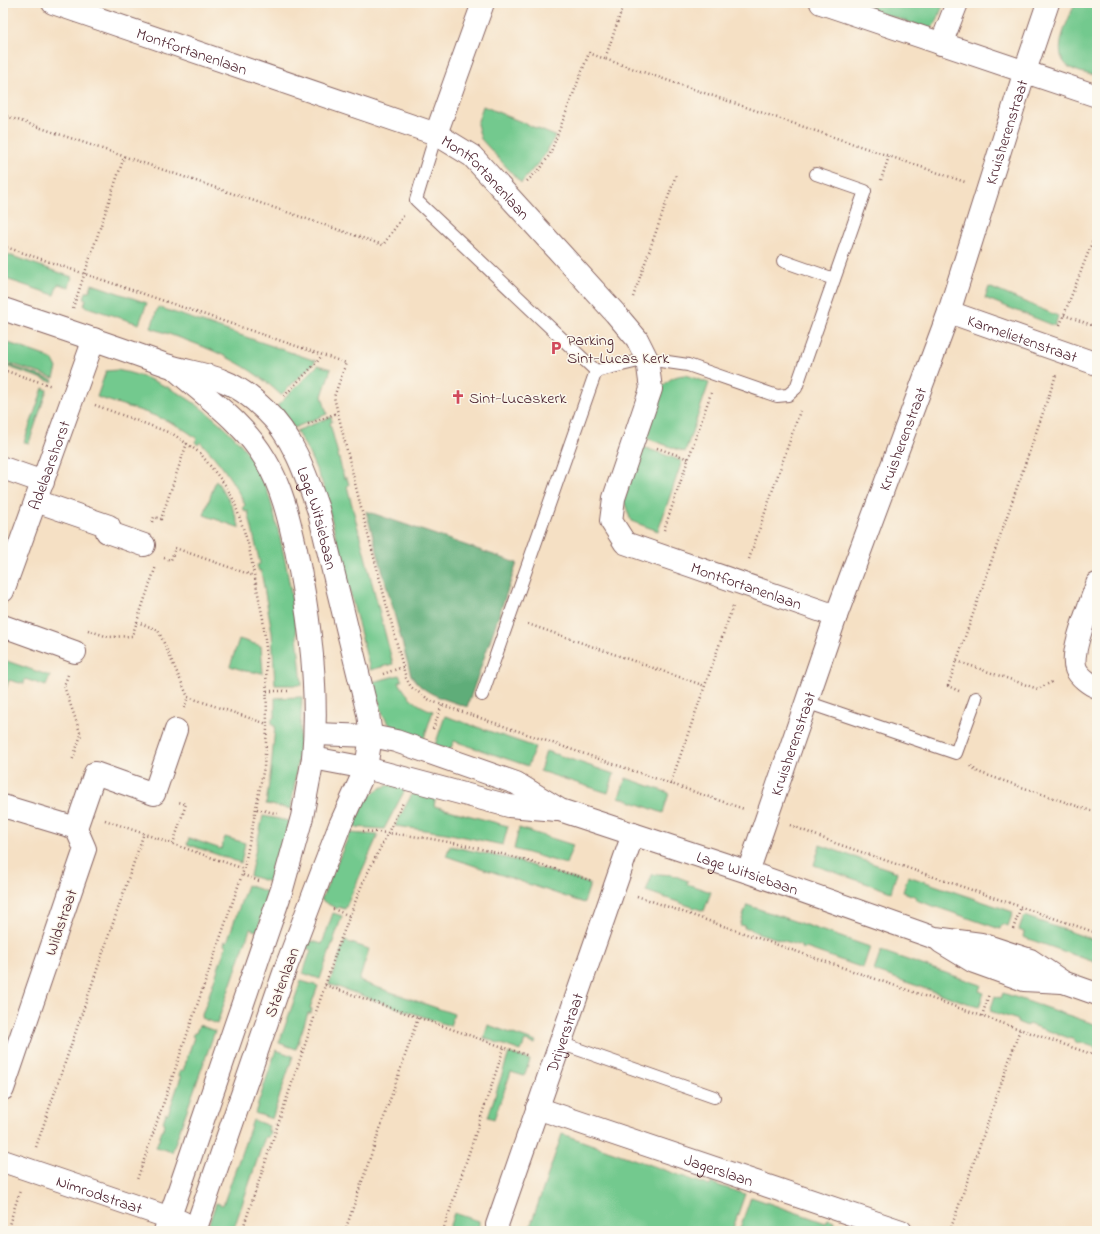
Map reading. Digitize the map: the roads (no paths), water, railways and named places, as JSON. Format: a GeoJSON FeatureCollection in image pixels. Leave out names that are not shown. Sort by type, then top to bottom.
{"type":"FeatureCollection","features":[{"type":"Feature","properties":{"kind":"street","name":"Montfortanenlaan"},"geometry":{"type":"LineString","coordinates":[[53,3],[436,134],[472,156],[615,313],[637,339],[647,359],[651,389],[614,498],[612,521],[625,543],[836,616]]}},
{"type":"Feature","properties":{"kind":"street"},"geometry":{"type":"LineString","coordinates":[[436,134],[483,3]]}},
{"type":"Feature","properties":{"kind":"street"},"geometry":{"type":"LineString","coordinates":[[821,3],[1097,96]]}},
{"type":"Feature","properties":{"kind":"street"},"geometry":{"type":"LineString","coordinates":[[941,44],[957,3]]}},
{"type":"Feature","properties":{"kind":"street","name":"Kruisherenstraat"},"geometry":{"type":"LineString","coordinates":[[748,872],[836,616],[949,312],[1048,3]]}},
{"type":"Feature","properties":{"kind":"street","name":"Lage Witsiebaan"},"geometry":{"type":"LineString","coordinates":[[3,309],[173,367],[222,380],[247,395],[267,411],[284,435],[307,477],[318,509],[368,714],[371,736]]}},
{"type":"Feature","properties":{"kind":"street","name":"Karmelietenstraat"},"geometry":{"type":"LineString","coordinates":[[949,312],[1097,364]]}},
{"type":"Feature","properties":{"kind":"street","name":"Adelaarshorst"},"geometry":{"type":"LineString","coordinates":[[3,591],[94,339]]}},
{"type":"Feature","properties":{"kind":"street","name":"Lage Witsiebaan"},"geometry":{"type":"LineString","coordinates":[[173,367],[250,437],[265,458],[276,480],[287,512],[310,627],[315,734],[313,758],[366,768],[509,806],[560,810],[748,872],[935,938],[981,944],[1030,960],[1063,982],[1097,994]]}},
{"type":"Feature","properties":{"kind":"street"},"geometry":{"type":"LineString","coordinates":[[3,468],[39,492],[109,526],[107,532],[152,550]]}},
{"type":"Feature","properties":{"kind":"street"},"geometry":{"type":"LineString","coordinates":[[1097,584],[1074,650],[1076,669],[1091,685],[1097,687]]}},
{"type":"Feature","properties":{"kind":"street"},"geometry":{"type":"LineString","coordinates":[[3,626],[75,652]]}},
{"type":"Feature","properties":{"kind":"street"},"geometry":{"type":"LineString","coordinates":[[3,806],[79,820],[95,773],[154,794],[176,730]]}},
{"type":"Feature","properties":{"kind":"street","name":"Lage Witsiebaan"},"geometry":{"type":"LineString","coordinates":[[315,734],[371,736],[396,741],[516,782],[560,810]]}},
{"type":"Feature","properties":{"kind":"street","name":"Statenlaan"},"geometry":{"type":"LineString","coordinates":[[196,1229],[286,967],[340,825],[366,768],[371,736]]}},
{"type":"Feature","properties":{"kind":"street","name":"Statenlaan"},"geometry":{"type":"LineString","coordinates":[[167,1224],[282,889],[302,817],[313,758]]}},
{"type":"Feature","properties":{"kind":"street","name":"Wildstraat"},"geometry":{"type":"LineString","coordinates":[[3,1089],[85,849],[79,820]]}},
{"type":"Feature","properties":{"kind":"street","name":"Drijverstraat"},"geometry":{"type":"LineString","coordinates":[[498,1231],[497,1225],[633,834]]}},
{"type":"Feature","properties":{"kind":"street","name":"Jagerslaan"},"geometry":{"type":"LineString","coordinates":[[537,1108],[901,1231]]}},
{"type":"Feature","properties":{"kind":"street","name":"Nimrodstraat"},"geometry":{"type":"LineString","coordinates":[[3,1161],[167,1224],[196,1229]]}},
{"type":"Feature","properties":{"kind":"lane"},"geometry":{"type":"LineString","coordinates":[[436,134],[416,200],[596,371]]}},
{"type":"Feature","properties":{"kind":"lane"},"geometry":{"type":"LineString","coordinates":[[596,371],[647,359],[688,365],[777,396],[788,395],[796,388],[865,191],[816,174]]}},
{"type":"Feature","properties":{"kind":"lane"},"geometry":{"type":"LineString","coordinates":[[783,261],[834,279]]}},
{"type":"Feature","properties":{"kind":"lane"},"geometry":{"type":"LineString","coordinates":[[482,696],[596,371]]}},
{"type":"Feature","properties":{"kind":"lane"},"geometry":{"type":"LineString","coordinates":[[806,702],[956,753],[976,698]]}},
{"type":"Feature","properties":{"kind":"lane"},"geometry":{"type":"LineString","coordinates":[[560,1043],[714,1097]]}},
{"type":"Feature","properties":{"kind":"place","name":"Parking Sint-Lucas Kerk"},"geometry":{"type":"Point","coordinates":[556,348]}},
{"type":"Feature","properties":{"kind":"place","name":"Sint-Lucaskerk"},"geometry":{"type":"Point","coordinates":[458,397]}}]}
